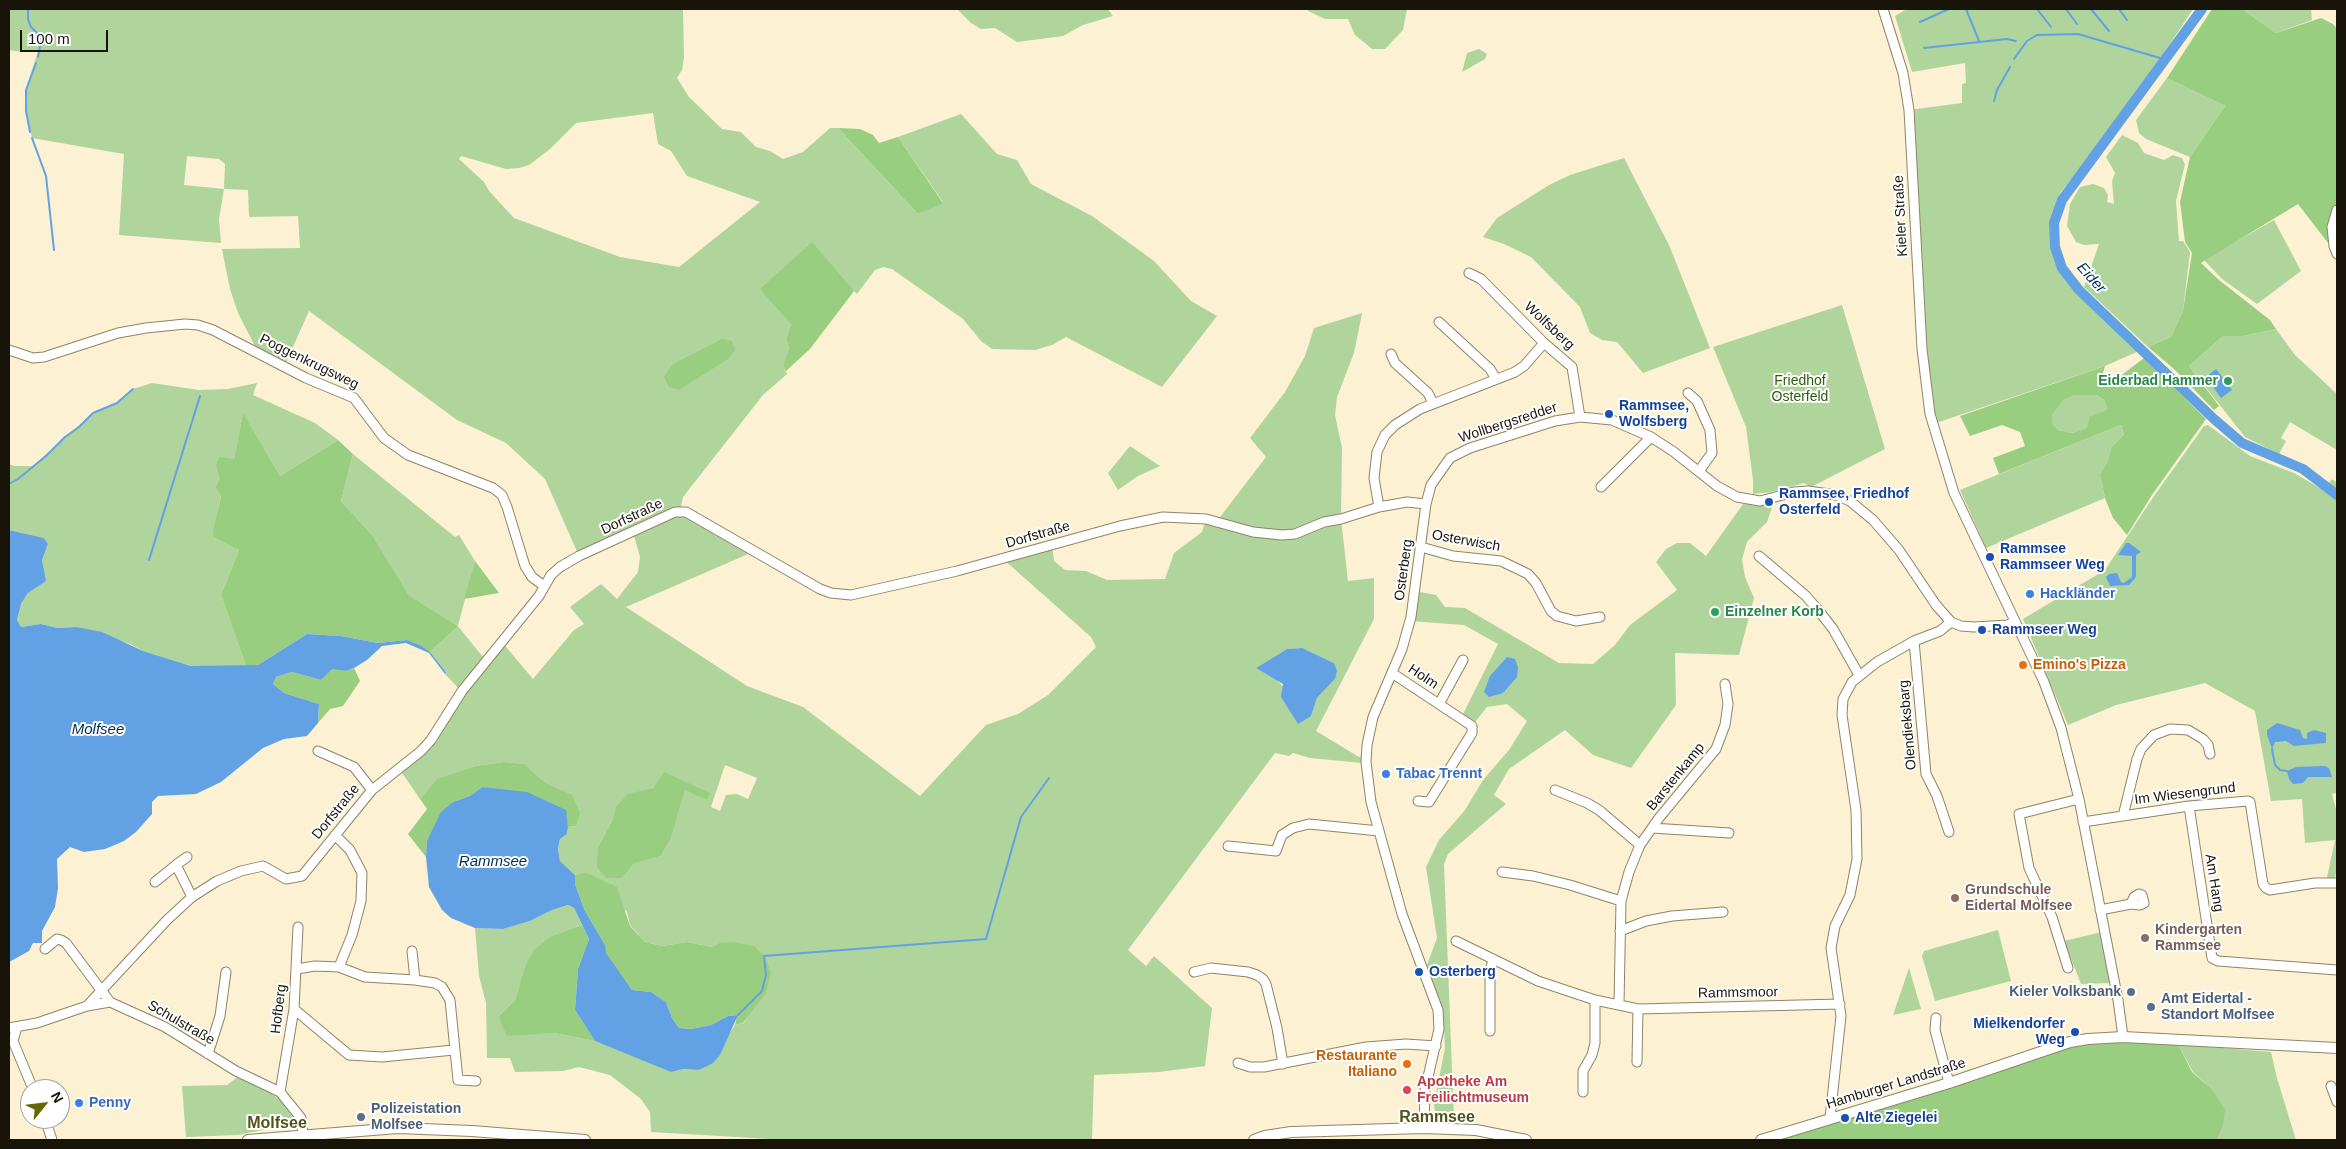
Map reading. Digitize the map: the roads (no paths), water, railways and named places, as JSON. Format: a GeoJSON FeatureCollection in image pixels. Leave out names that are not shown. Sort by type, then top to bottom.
{"type":"FeatureCollection","features":[{"type":"Feature","properties":{"kind":"main road","name":"Hamburger Landstraße"},"geometry":{"type":"LineString","coordinates":[[1761,1140],[1949,1083],[2070,1042],[2088,1039],[2123,1037],[2337,1048]]}},
{"type":"Feature","properties":{"kind":"main road"},"geometry":{"type":"LineString","coordinates":[[248,1140],[303,1134],[327,1136],[398,1128],[585,1140]]}},
{"type":"Feature","properties":{"kind":"main road"},"geometry":{"type":"LineString","coordinates":[[1254,1140],[1265,1136],[1291,1132],[1424,1128],[1476,1130],[1526,1140]]}},
{"type":"Feature","properties":{"kind":"street","name":"Kieler Straße"},"geometry":{"type":"LineString","coordinates":[[1883,9],[1903,73],[1909,110],[1922,349],[1925,385],[1933,424],[1954,493],[2015,621]]}},
{"type":"Feature","properties":{"kind":"street"},"geometry":{"type":"LineString","coordinates":[[2337,210],[2332,227],[2337,254]]}},
{"type":"Feature","properties":{"kind":"street","name":"Wolfsberg"},"geometry":{"type":"LineString","coordinates":[[1468,273],[1481,279],[1544,344],[1572,367],[1580,417]]}},
{"type":"Feature","properties":{"kind":"street"},"geometry":{"type":"LineString","coordinates":[[1438,322],[1490,369],[1496,379]]}},
{"type":"Feature","properties":{"kind":"street","name":"Poggenkrugsweg"},"geometry":{"type":"LineString","coordinates":[[9,350],[33,358],[44,357],[118,333],[146,328],[185,324],[198,325],[213,330],[306,378],[354,398],[384,438],[408,455],[493,488],[502,496],[507,507],[525,566],[532,578],[544,586]]}},
{"type":"Feature","properties":{"kind":"street"},"geometry":{"type":"LineString","coordinates":[[1426,504],[1407,502],[1379,507],[1375,465],[1385,435],[1406,416],[1433,403],[1520,369],[1544,344]]}},
{"type":"Feature","properties":{"kind":"street"},"geometry":{"type":"LineString","coordinates":[[1392,354],[1395,363],[1428,393],[1433,403]]}},
{"type":"Feature","properties":{"kind":"street"},"geometry":{"type":"LineString","coordinates":[[1688,393],[1697,400],[1710,430],[1712,453],[1699,471]]}},
{"type":"Feature","properties":{"kind":"street","name":"Wollbergsredder"},"geometry":{"type":"LineString","coordinates":[[1426,504],[1431,485],[1436,476],[1450,458],[1460,453],[1556,421],[1580,417],[1612,420],[1651,437],[1730,494],[1748,500],[1760,501],[1800,491],[1836,495],[1850,501],[1873,520],[1899,550],[1941,612],[1950,622]]}},
{"type":"Feature","properties":{"kind":"street"},"geometry":{"type":"LineString","coordinates":[[1601,487],[1651,437]]}},
{"type":"Feature","properties":{"kind":"street","name":"Osterberg"},"geometry":{"type":"LineString","coordinates":[[1424,1128],[1425,1090],[1436,1046],[1439,1020],[1436,1002],[1406,925],[1379,831],[1367,781],[1367,745],[1373,716],[1392,673],[1411,617],[1426,504]]}},
{"type":"Feature","properties":{"kind":"street","name":"Dorfstraße"},"geometry":{"type":"LineString","coordinates":[[87,1006],[167,920],[192,897],[217,881],[241,871],[263,866],[286,879],[302,876],[372,790],[421,751],[431,740],[462,691],[539,596],[550,575],[579,556],[680,511],[686,512],[820,589],[843,595],[957,571],[1120,526],[1163,517],[1206,519],[1252,532],[1282,535],[1296,534],[1324,522],[1341,519],[1379,507]]}},
{"type":"Feature","properties":{"kind":"street","name":"Osterwisch"},"geometry":{"type":"LineString","coordinates":[[1421,547],[1453,556],[1501,560],[1528,574],[1536,583],[1551,611],[1557,616],[1576,621],[1600,617]]}},
{"type":"Feature","properties":{"kind":"street"},"geometry":{"type":"LineString","coordinates":[[1759,556],[1806,596],[1819,611],[1833,629],[1859,675]]}},
{"type":"Feature","properties":{"kind":"street"},"geometry":{"type":"LineString","coordinates":[[1830,1118],[1840,1031],[1840,1004],[1831,948],[1836,926],[1850,895],[1857,859],[1856,810],[1842,709],[1848,689],[1859,675],[1895,651],[1940,631],[1950,622],[1961,626],[1974,627],[2008,625],[2015,621],[2053,704],[2069,753],[2079,799],[2118,1000],[2123,1037]]}},
{"type":"Feature","properties":{"kind":"street","name":"Olendieksbarg"},"geometry":{"type":"LineString","coordinates":[[1914,641],[1926,774],[1937,796],[1949,832]]}},
{"type":"Feature","properties":{"kind":"street","name":"Holm"},"geometry":{"type":"LineString","coordinates":[[1439,704],[1463,660]]}},
{"type":"Feature","properties":{"kind":"street","name":"Holm"},"geometry":{"type":"LineString","coordinates":[[1392,673],[1472,726],[1472,733],[1429,802],[1418,801]]}},
{"type":"Feature","properties":{"kind":"street","name":"Barstenkamp"},"geometry":{"type":"LineString","coordinates":[[1619,1004],[1621,901],[1629,872],[1640,845],[1652,828],[1716,749],[1725,725],[1728,704],[1725,684]]}},
{"type":"Feature","properties":{"kind":"street"},"geometry":{"type":"LineString","coordinates":[[2122,816],[2137,758],[2141,750],[2154,735],[2170,729],[2188,730],[2203,739],[2208,745],[2210,754]]}},
{"type":"Feature","properties":{"kind":"street"},"geometry":{"type":"LineString","coordinates":[[318,751],[354,767],[372,790]]}},
{"type":"Feature","properties":{"kind":"street"},"geometry":{"type":"LineString","coordinates":[[1554,790],[1587,803],[1599,810],[1640,845]]}},
{"type":"Feature","properties":{"kind":"street"},"geometry":{"type":"LineString","coordinates":[[2068,968],[2052,917],[2029,868],[2019,814],[2079,799]]}},
{"type":"Feature","properties":{"kind":"street","name":"Im Wiesengrund"},"geometry":{"type":"LineString","coordinates":[[2083,822],[2189,806],[2248,800],[2250,802],[2263,884],[2266,888],[2270,890],[2315,883],[2337,883]]}},
{"type":"Feature","properties":{"kind":"street","name":"Am Hang"},"geometry":{"type":"LineString","coordinates":[[2189,806],[2212,958],[2218,961],[2337,970]]}},
{"type":"Feature","properties":{"kind":"street"},"geometry":{"type":"LineString","coordinates":[[1228,846],[1276,851],[1282,835],[1293,828],[1309,824],[1379,831]]}},
{"type":"Feature","properties":{"kind":"street","name":"Barstenkamp"},"geometry":{"type":"LineString","coordinates":[[1652,828],[1728,834]]}},
{"type":"Feature","properties":{"kind":"street"},"geometry":{"type":"LineString","coordinates":[[335,835],[350,850],[362,874],[361,901],[352,935],[339,967]]}},
{"type":"Feature","properties":{"kind":"street"},"geometry":{"type":"LineString","coordinates":[[155,882],[187,857]]}},
{"type":"Feature","properties":{"kind":"street"},"geometry":{"type":"LineString","coordinates":[[176,866],[192,897]]}},
{"type":"Feature","properties":{"kind":"street"},"geometry":{"type":"LineString","coordinates":[[1502,872],[1533,876],[1570,885],[1621,901]]}},
{"type":"Feature","properties":{"kind":"street"},"geometry":{"type":"LineString","coordinates":[[2100,910],[2131,904]]}},
{"type":"Feature","properties":{"kind":"street"},"geometry":{"type":"LineString","coordinates":[[1620,931],[1646,921],[1672,916],[1723,912]]}},
{"type":"Feature","properties":{"kind":"street","name":"Hofberg"},"geometry":{"type":"LineString","coordinates":[[280,1092],[294,1009],[298,927]]}},
{"type":"Feature","properties":{"kind":"street","name":"Schulstraße"},"geometry":{"type":"LineString","coordinates":[[45,949],[57,939],[66,943],[110,1002],[162,1026],[208,1054],[280,1092],[301,1118],[303,1134]]}},
{"type":"Feature","properties":{"kind":"street","name":"Rammsmoor"},"geometry":{"type":"LineString","coordinates":[[1456,941],[1538,981],[1594,1000],[1638,1009],[1840,1004]]}},
{"type":"Feature","properties":{"kind":"street"},"geometry":{"type":"LineString","coordinates":[[412,951],[415,980]]}},
{"type":"Feature","properties":{"kind":"street"},"geometry":{"type":"LineString","coordinates":[[1490,1031],[1490,971],[1493,960]]}},
{"type":"Feature","properties":{"kind":"street"},"geometry":{"type":"LineString","coordinates":[[296,969],[315,966],[339,967],[365,977],[415,980],[435,983],[442,987],[450,1000],[458,1080],[476,1080]]}},
{"type":"Feature","properties":{"kind":"street"},"geometry":{"type":"LineString","coordinates":[[1194,972],[1211,968],[1248,972],[1257,975],[1263,980],[1266,984],[1277,1028],[1283,1064]]}},
{"type":"Feature","properties":{"kind":"street"},"geometry":{"type":"LineString","coordinates":[[208,1054],[220,1016],[226,972]]}},
{"type":"Feature","properties":{"kind":"street"},"geometry":{"type":"LineString","coordinates":[[1583,1092],[1583,1071],[1592,1055],[1595,1043],[1594,1000]]}},
{"type":"Feature","properties":{"kind":"street"},"geometry":{"type":"LineString","coordinates":[[29,1079],[13,1041],[13,1027],[72,1013],[87,1006],[110,1002]]}},
{"type":"Feature","properties":{"kind":"street"},"geometry":{"type":"LineString","coordinates":[[294,1009],[349,1055],[382,1057],[454,1050]]}},
{"type":"Feature","properties":{"kind":"street"},"geometry":{"type":"LineString","coordinates":[[1637,1062],[1638,1009]]}},
{"type":"Feature","properties":{"kind":"street"},"geometry":{"type":"LineString","coordinates":[[1936,1018],[1935,1030],[1949,1083]]}},
{"type":"Feature","properties":{"kind":"street"},"geometry":{"type":"LineString","coordinates":[[1238,1063],[1250,1067],[1283,1064],[1366,1047],[1406,1044],[1436,1046]]}},
{"type":"Feature","properties":{"kind":"street"},"geometry":{"type":"LineString","coordinates":[[2331,1086],[2337,1102]]}},
{"type":"Feature","properties":{"kind":"water"},"geometry":{"type":"Polygon","coordinates":[[[2216,369],[2232,390],[2221,398],[2206,377],[2216,369]]]}},
{"type":"Feature","properties":{"kind":"water","name":"Molfsee"},"geometry":{"type":"Polygon","coordinates":[[[9,530],[44,538],[48,544],[42,560],[46,581],[28,593],[21,604],[17,620],[21,627],[41,624],[57,628],[76,627],[102,632],[143,651],[191,666],[258,665],[307,634],[341,636],[378,643],[407,640],[422,646],[430,652],[446,672],[445,674],[429,653],[406,643],[382,646],[367,660],[354,668],[346,671],[332,669],[321,680],[292,672],[276,677],[273,684],[284,693],[319,704],[318,723],[307,736],[284,739],[263,748],[221,782],[196,794],[158,796],[152,802],[152,814],[136,832],[124,841],[105,849],[84,852],[70,847],[57,859],[58,888],[55,907],[42,931],[42,943],[33,943],[29,951],[9,962],[9,530]]]}},
{"type":"Feature","properties":{"kind":"water"},"geometry":{"type":"Polygon","coordinates":[[[2126,543],[2129,543],[2141,552],[2136,555],[2136,577],[2129,585],[2110,586],[2106,577],[2109,574],[2117,573],[2121,582],[2124,583],[2132,577],[2132,556],[2118,555],[2126,543]]]}},
{"type":"Feature","properties":{"kind":"water"},"geometry":{"type":"Polygon","coordinates":[[[1302,648],[1334,663],[1337,671],[1335,679],[1317,698],[1311,716],[1298,724],[1281,697],[1283,684],[1256,668],[1287,649],[1302,648]]]}},
{"type":"Feature","properties":{"kind":"water"},"geometry":{"type":"Polygon","coordinates":[[[1507,657],[1515,659],[1518,667],[1517,677],[1503,693],[1489,697],[1484,692],[1490,676],[1507,657]]]}},
{"type":"Feature","properties":{"kind":"water"},"geometry":{"type":"Polygon","coordinates":[[[2277,723],[2300,730],[2303,738],[2307,739],[2307,733],[2314,730],[2326,733],[2326,743],[2294,746],[2286,741],[2275,742],[2272,749],[2267,730],[2277,723]]]}},
{"type":"Feature","properties":{"kind":"water"},"geometry":{"type":"Polygon","coordinates":[[[2325,766],[2329,768],[2332,777],[2308,777],[2303,783],[2293,784],[2289,779],[2287,771],[2296,767],[2325,766]]]}},
{"type":"Feature","properties":{"kind":"water","name":"Rammsee"},"geometry":{"type":"Polygon","coordinates":[[[482,787],[527,792],[566,810],[568,827],[567,834],[560,839],[558,849],[560,861],[575,875],[575,884],[584,909],[605,945],[606,953],[632,990],[651,992],[666,1002],[672,1018],[679,1028],[691,1029],[711,1025],[728,1016],[738,1015],[720,1055],[713,1063],[699,1070],[683,1069],[671,1072],[595,1041],[575,1010],[578,969],[589,939],[574,908],[568,905],[552,910],[530,921],[503,929],[475,928],[451,918],[442,910],[429,887],[426,857],[427,841],[441,812],[453,802],[470,796],[482,787]]]}},
{"type":"Feature","properties":{"kind":"waterway"},"geometry":{"type":"LineString","coordinates":[[28,9],[28,19],[31,27],[38,34],[41,41],[38,57]]}},
{"type":"Feature","properties":{"kind":"waterway"},"geometry":{"type":"LineString","coordinates":[[1920,22],[1949,9]]}},
{"type":"Feature","properties":{"kind":"waterway"},"geometry":{"type":"LineString","coordinates":[[1966,9],[1979,41]]}},
{"type":"Feature","properties":{"kind":"waterway"},"geometry":{"type":"LineString","coordinates":[[2037,9],[2051,27]]}},
{"type":"Feature","properties":{"kind":"waterway"},"geometry":{"type":"LineString","coordinates":[[2066,9],[2077,24]]}},
{"type":"Feature","properties":{"kind":"waterway"},"geometry":{"type":"LineString","coordinates":[[2091,9],[2109,31]]}},
{"type":"Feature","properties":{"kind":"waterway"},"geometry":{"type":"LineString","coordinates":[[2119,9],[2127,20]]}},
{"type":"Feature","properties":{"kind":"waterway","name":"Eider"},"geometry":{"type":"LineString","coordinates":[[2202,9],[2062,200],[2054,223],[2055,247],[2062,268],[2079,290],[2214,419],[2242,443],[2303,469],[2337,495]]}},
{"type":"Feature","properties":{"kind":"waterway"},"geometry":{"type":"LineString","coordinates":[[2014,59],[2027,41],[2037,35],[2078,34],[2167,60]]}},
{"type":"Feature","properties":{"kind":"waterway"},"geometry":{"type":"LineString","coordinates":[[1924,48],[2007,39],[2016,41]]}},
{"type":"Feature","properties":{"kind":"waterway"},"geometry":{"type":"LineString","coordinates":[[30,132],[26,111],[26,90],[36,63]]}},
{"type":"Feature","properties":{"kind":"waterway"},"geometry":{"type":"LineString","coordinates":[[1994,101],[1997,90],[2010,67]]}},
{"type":"Feature","properties":{"kind":"waterway"},"geometry":{"type":"LineString","coordinates":[[32,138],[46,176],[54,250]]}},
{"type":"Feature","properties":{"kind":"waterway"},"geometry":{"type":"LineString","coordinates":[[9,484],[46,456],[93,413],[117,403],[133,389]]}},
{"type":"Feature","properties":{"kind":"waterway"},"geometry":{"type":"LineString","coordinates":[[149,560],[200,396]]}},
{"type":"Feature","properties":{"kind":"waterway"},"geometry":{"type":"LineString","coordinates":[[2272,749],[2275,765],[2280,770],[2287,771]]}},
{"type":"Feature","properties":{"kind":"waterway"},"geometry":{"type":"LineString","coordinates":[[738,1015],[762,991],[766,975],[764,956],[986,939],[1021,817],[1049,778]]}},
{"type":"Feature","properties":{"kind":"place","name":"Eiderbad Hammer"},"geometry":{"type":"Point","coordinates":[2228,381]}},
{"type":"Feature","properties":{"kind":"place","name":"Rammsee, Wolfsberg"},"geometry":{"type":"Point","coordinates":[1609,414]}},
{"type":"Feature","properties":{"kind":"place","name":"Rammsee, Friedhof Osterfeld"},"geometry":{"type":"Point","coordinates":[1769,502]}},
{"type":"Feature","properties":{"kind":"place","name":"Rammsee Rammseer Weg"},"geometry":{"type":"Point","coordinates":[1990,557]}},
{"type":"Feature","properties":{"kind":"place","name":"Hackländer"},"geometry":{"type":"Point","coordinates":[2030,594]}},
{"type":"Feature","properties":{"kind":"place","name":"Einzelner Korb"},"geometry":{"type":"Point","coordinates":[1715,612]}},
{"type":"Feature","properties":{"kind":"place","name":"Rammseer Weg"},"geometry":{"type":"Point","coordinates":[1982,630]}},
{"type":"Feature","properties":{"kind":"place","name":"Emino's Pizza"},"geometry":{"type":"Point","coordinates":[2023,665]}},
{"type":"Feature","properties":{"kind":"place","name":"Tabac Trennt"},"geometry":{"type":"Point","coordinates":[1386,774]}},
{"type":"Feature","properties":{"kind":"place","name":"Grundschule Eidertal Molfsee"},"geometry":{"type":"Point","coordinates":[1955,898]}},
{"type":"Feature","properties":{"kind":"place","name":"Kindergarten Rammsee"},"geometry":{"type":"Point","coordinates":[2145,938]}},
{"type":"Feature","properties":{"kind":"place","name":"Osterberg"},"geometry":{"type":"Point","coordinates":[1419,972]}},
{"type":"Feature","properties":{"kind":"place","name":"Kieler Volksbank"},"geometry":{"type":"Point","coordinates":[2131,992]}},
{"type":"Feature","properties":{"kind":"place","name":"Amt Eidertal - Standort Molfsee"},"geometry":{"type":"Point","coordinates":[2151,1007]}},
{"type":"Feature","properties":{"kind":"place","name":"Mielkendorfer Weg"},"geometry":{"type":"Point","coordinates":[2075,1032]}},
{"type":"Feature","properties":{"kind":"place","name":"Restaurante Italiano"},"geometry":{"type":"Point","coordinates":[1407,1064]}},
{"type":"Feature","properties":{"kind":"place","name":"Apotheke Am Freilichtmuseum"},"geometry":{"type":"Point","coordinates":[1407,1090]}},
{"type":"Feature","properties":{"kind":"place","name":"Penny"},"geometry":{"type":"Point","coordinates":[79,1103]}},
{"type":"Feature","properties":{"kind":"place","name":"Polizeistation Molfsee"},"geometry":{"type":"Point","coordinates":[361,1117]}},
{"type":"Feature","properties":{"kind":"place","name":"Alte Ziegelei"},"geometry":{"type":"Point","coordinates":[1845,1118]}},
{"type":"Feature","properties":{"kind":"district","name":"Rammsee"},"geometry":{"type":"Point","coordinates":[1437,1118]}},
{"type":"Feature","properties":{"kind":"district","name":"Molfsee"},"geometry":{"type":"Point","coordinates":[277,1124]}},
{"type":"Feature","properties":{"kind":"park label","name":"Friedhof Osterfeld"},"geometry":{"type":"Point","coordinates":[1800,390]}}]}
